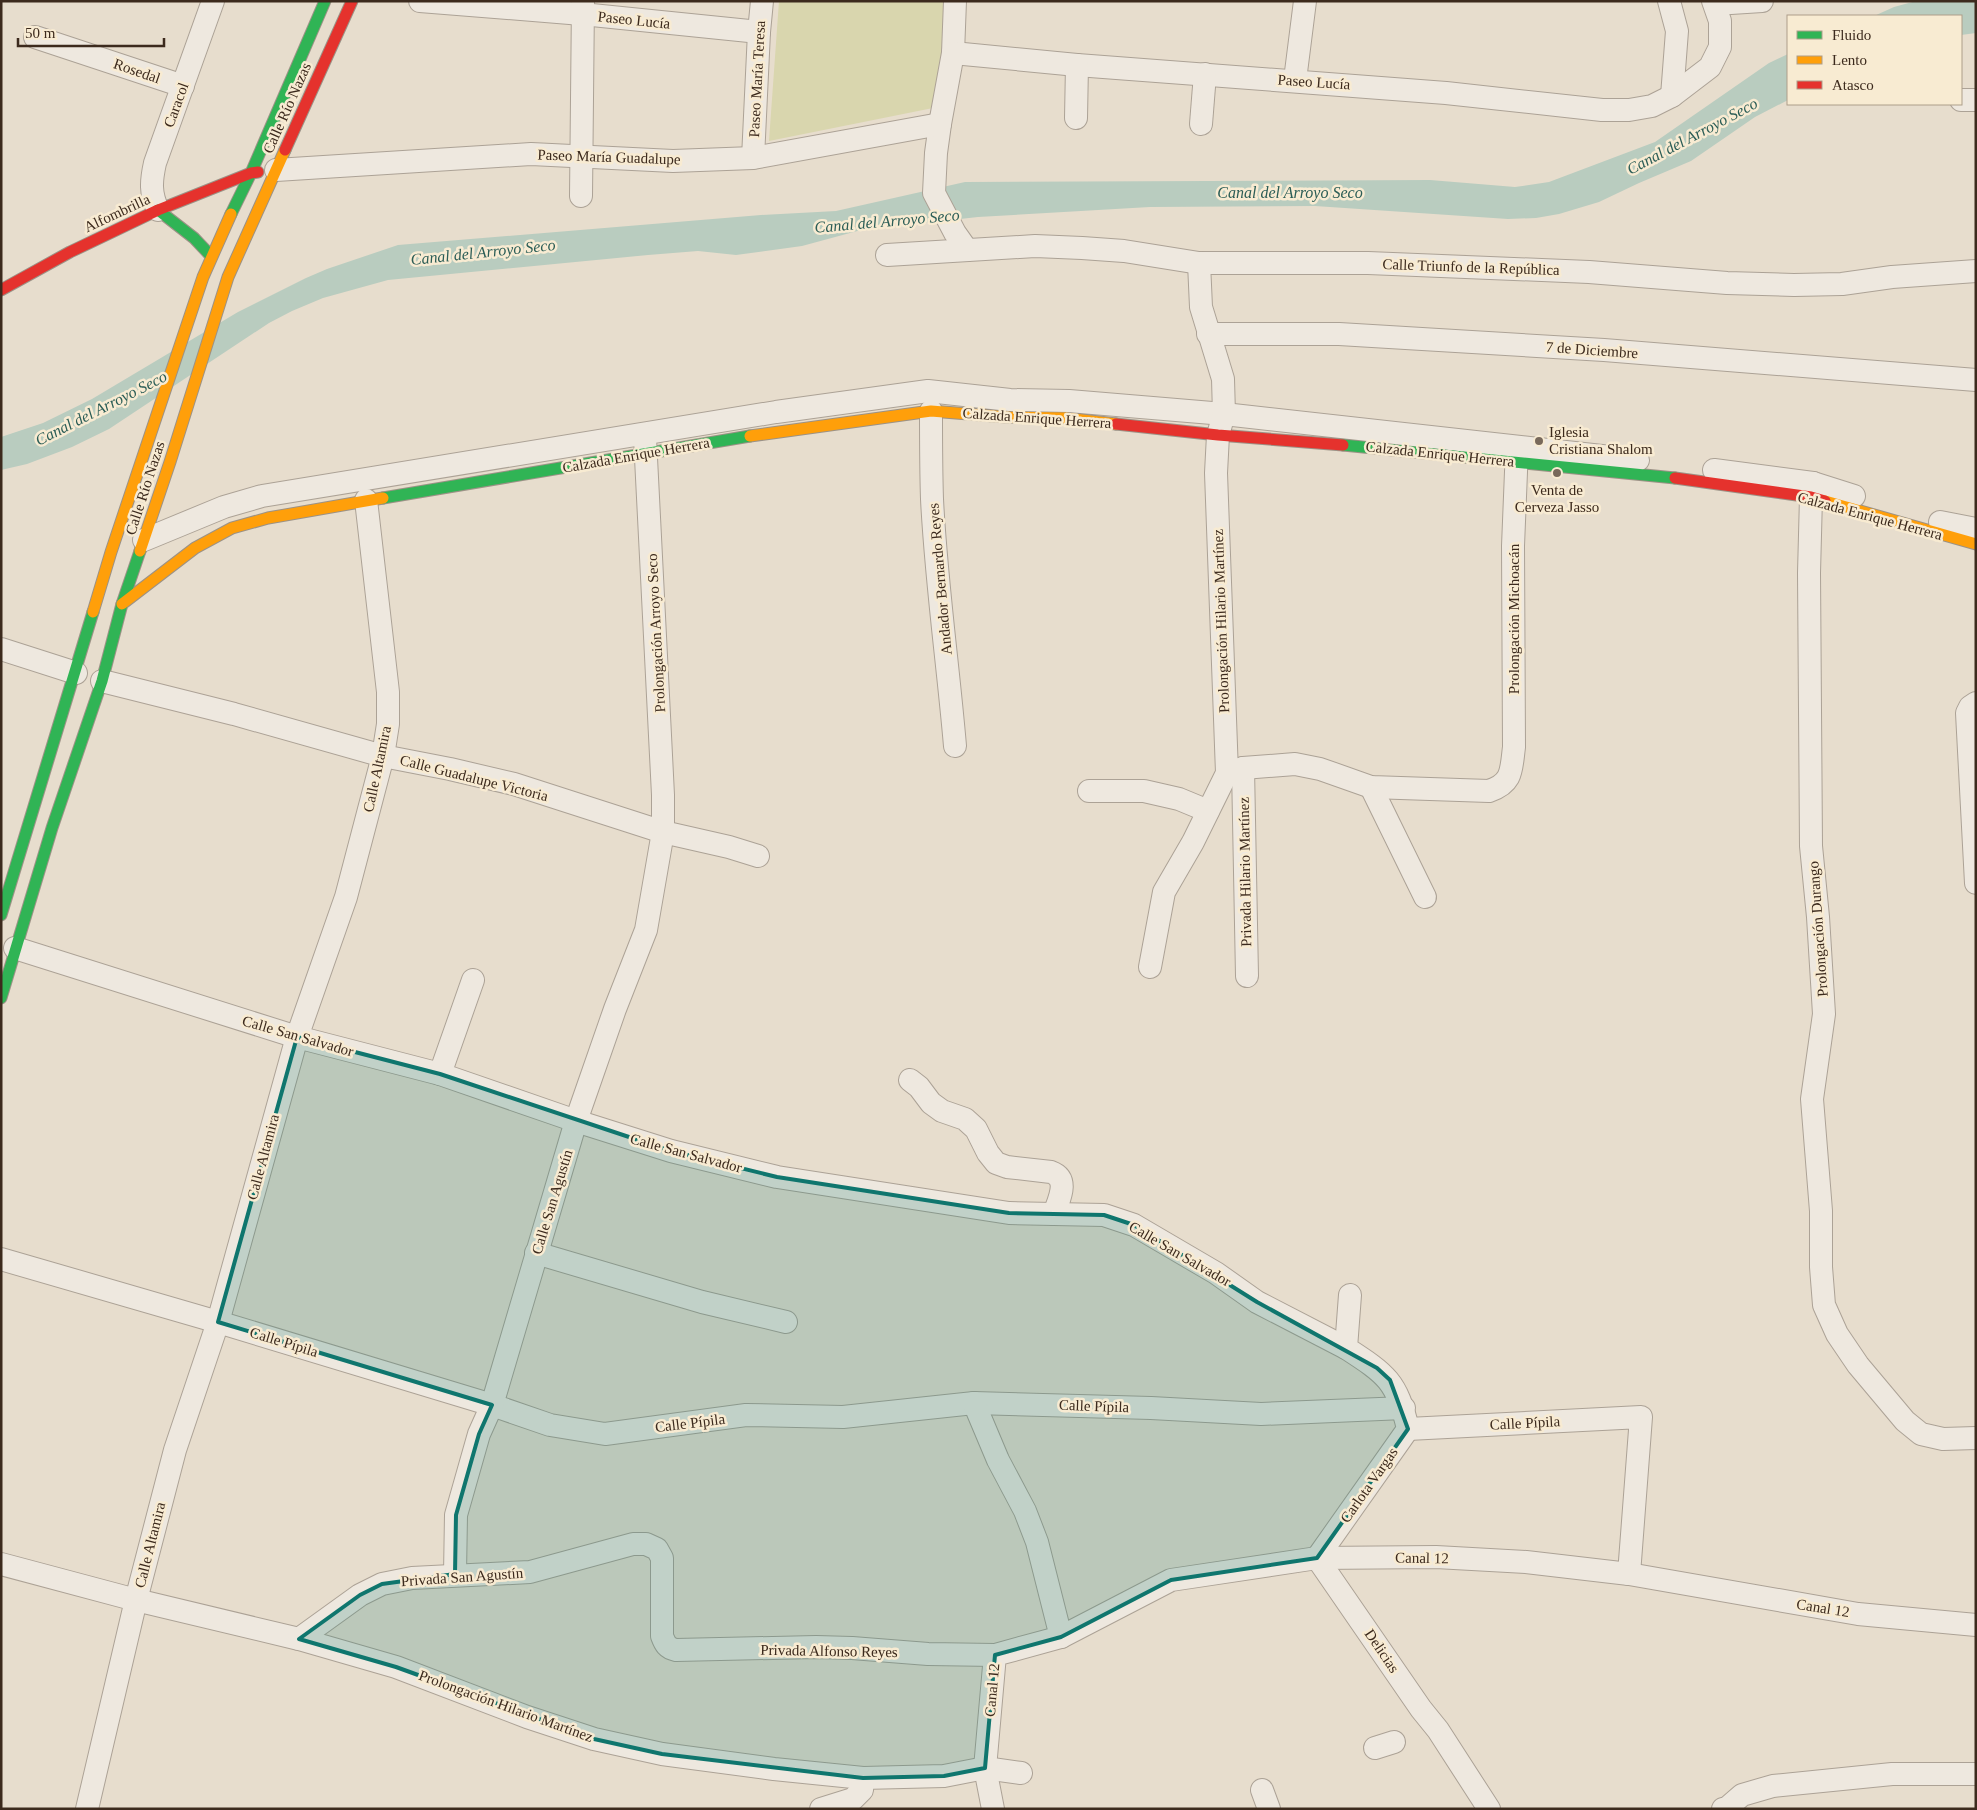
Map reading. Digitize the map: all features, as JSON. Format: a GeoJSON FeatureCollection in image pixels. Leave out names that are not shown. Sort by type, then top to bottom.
{"type":"FeatureCollection","features":[{"type":"Feature","properties":{"kind":"street","name":"Caracol"},"geometry":{"type":"LineString","coordinates":[[158,210],[153,198],[151,183],[155,163],[213,1]]}},
{"type":"Feature","properties":{"kind":"street","name":"Calle Río Nazas"},"geometry":{"type":"LineString","coordinates":[[1,915],[76,673],[111,552],[210,256],[251,173],[324,1]]}},
{"type":"Feature","properties":{"kind":"street","name":"Calle Río Nazas"},"geometry":{"type":"LineString","coordinates":[[1,998],[52,828],[102,681],[122,604],[170,462],[228,277],[352,1]]}},
{"type":"Feature","properties":{"kind":"street","name":"Paseo Lucía"},"geometry":{"type":"LineString","coordinates":[[420,1],[582,8],[759,32]]}},
{"type":"Feature","properties":{"kind":"street","name":"Paseo María Teresa"},"geometry":{"type":"LineString","coordinates":[[753,158],[762,1]]}},
{"type":"Feature","properties":{"kind":"street"},"geometry":{"type":"LineString","coordinates":[[955,1],[952,53],[936,153],[934,193],[961,242]]}},
{"type":"Feature","properties":{"kind":"street"},"geometry":{"type":"LineString","coordinates":[[1295,80],[1305,1]]}},
{"type":"Feature","properties":{"kind":"street"},"geometry":{"type":"LineString","coordinates":[[1668,1],[1677,32],[1672,96]]}},
{"type":"Feature","properties":{"kind":"street"},"geometry":{"type":"LineString","coordinates":[[1714,3],[1762,1]]}},
{"type":"Feature","properties":{"kind":"street","name":"Paseo Lucía"},"geometry":{"type":"LineString","coordinates":[[952,53],[1077,65],[1446,92],[1602,110],[1629,110],[1652,106],[1672,96],[1710,67],[1720,47],[1720,22],[1714,3]]}},
{"type":"Feature","properties":{"kind":"street"},"geometry":{"type":"LineString","coordinates":[[581,196],[582,8]]}},
{"type":"Feature","properties":{"kind":"street","name":"Rosedal"},"geometry":{"type":"LineString","coordinates":[[35,37],[183,86]]}},
{"type":"Feature","properties":{"kind":"street"},"geometry":{"type":"LineString","coordinates":[[1076,118],[1077,65]]}},
{"type":"Feature","properties":{"kind":"street"},"geometry":{"type":"LineString","coordinates":[[1201,124],[1204,74]]}},
{"type":"Feature","properties":{"kind":"street"},"geometry":{"type":"LineString","coordinates":[[1962,100],[1976,100]]}},
{"type":"Feature","properties":{"kind":"street","name":"Paseo María Guadalupe"},"geometry":{"type":"LineString","coordinates":[[276,170],[531,154],[673,160],[753,158],[940,124]]}},
{"type":"Feature","properties":{"kind":"street","name":"Alfombrilla"},"geometry":{"type":"LineString","coordinates":[[1,290],[70,252],[158,210],[251,173],[276,170]]}},
{"type":"Feature","properties":{"kind":"street"},"geometry":{"type":"LineString","coordinates":[[158,210],[194,238],[210,256]]}},
{"type":"Feature","properties":{"kind":"street","name":"Calle Triunfo de la República"},"geometry":{"type":"LineString","coordinates":[[887,255],[961,242],[1124,250],[1199,263],[1368,263],[1589,272],[1727,283],[1794,285],[1842,284],[1892,277],[1976,272]]}},
{"type":"Feature","properties":{"kind":"street","name":"Prolongación Hilario Martínez"},"geometry":{"type":"LineString","coordinates":[[1150,967],[1164,892],[1193,842],[1208,810],[1235,771],[1216,482],[1223,379],[1217,354],[1208,334],[1201,307],[1199,263]]}},
{"type":"Feature","properties":{"kind":"street","name":"7 de Diciembre"},"geometry":{"type":"LineString","coordinates":[[1208,334],[1340,334],[1604,350],[1976,380]]}},
{"type":"Feature","properties":{"kind":"street","name":"Calzada Enrique Herrera"},"geometry":{"type":"LineString","coordinates":[[122,604],[195,548],[232,528],[268,518],[646,444],[776,412],[928,390],[1010,400],[1068,401],[1221,425]]}},
{"type":"Feature","properties":{"kind":"street","name":"Calzada Enrique Herrera"},"geometry":{"type":"LineString","coordinates":[[144,540],[224,507],[262,496],[646,444],[777,430],[931,410],[1006,417],[1221,425],[1516,454],[1812,490],[1951,525],[1976,529]]}},
{"type":"Feature","properties":{"kind":"street","name":"Andador Bernardo Reyes"},"geometry":{"type":"LineString","coordinates":[[931,410],[932,499],[955,746]]}},
{"type":"Feature","properties":{"kind":"street","name":"Prolongación Arroyo Seco"},"geometry":{"type":"LineString","coordinates":[[646,444],[661,739],[663,832]]}},
{"type":"Feature","properties":{"kind":"street","name":"Prolongación Michoacán"},"geometry":{"type":"LineString","coordinates":[[1371,787],[1489,791],[1499,787],[1509,778],[1514,747],[1513,546],[1516,454]]}},
{"type":"Feature","properties":{"kind":"street","name":"Calzada Enrique Herrera"},"geometry":{"type":"LineString","coordinates":[[1812,490],[1976,544]]}},
{"type":"Feature","properties":{"kind":"street","name":"Prolongación Durango"},"geometry":{"type":"LineString","coordinates":[[1812,490],[1809,574],[1811,846],[1818,917],[1824,1014],[1812,1099],[1821,1211],[1821,1267],[1824,1305],[1837,1334],[1858,1365],[1905,1421],[1921,1434],[1943,1439],[1976,1438]]}},
{"type":"Feature","properties":{"kind":"street","name":"Calle Altamira"},"geometry":{"type":"LineString","coordinates":[[87,1809],[136,1600],[175,1450],[218,1322],[296,1036],[346,897],[383,756],[388,724],[388,692],[366,500]]}},
{"type":"Feature","properties":{"kind":"street"},"geometry":{"type":"LineString","coordinates":[[1,649],[76,673]]}},
{"type":"Feature","properties":{"kind":"street","name":"Calle Guadalupe Victoria"},"geometry":{"type":"LineString","coordinates":[[102,681],[234,714],[383,756],[514,784],[663,832],[729,847],[758,856]]}},
{"type":"Feature","properties":{"kind":"street"},"geometry":{"type":"LineString","coordinates":[[1973,705],[1967,713],[1976,883]]}},
{"type":"Feature","properties":{"kind":"street"},"geometry":{"type":"LineString","coordinates":[[1235,771],[1295,764],[1320,769],[1371,787],[1425,897]]}},
{"type":"Feature","properties":{"kind":"street","name":"Privada Hilario Martínez"},"geometry":{"type":"LineString","coordinates":[[1235,771],[1247,976]]}},
{"type":"Feature","properties":{"kind":"street"},"geometry":{"type":"LineString","coordinates":[[1089,791],[1144,791],[1179,799],[1208,810]]}},
{"type":"Feature","properties":{"kind":"street","name":"Calle San Agustín"},"geometry":{"type":"LineString","coordinates":[[455,1574],[456,1515],[478,1434],[492,1405],[576,1121],[646,930],[663,832]]}},
{"type":"Feature","properties":{"kind":"street","name":"Calle San Salvador"},"geometry":{"type":"LineString","coordinates":[[15,948],[296,1036],[440,1074],[576,1121],[671,1151],[777,1177],[1009,1213],[1104,1215],[1134,1226],[1216,1273],[1257,1302],[1346,1348]]}},
{"type":"Feature","properties":{"kind":"street"},"geometry":{"type":"LineString","coordinates":[[440,1074],[474,980]]}},
{"type":"Feature","properties":{"kind":"street"},"geometry":{"type":"LineString","coordinates":[[910,1080],[919,1086],[931,1103],[942,1111],[965,1119],[976,1129],[988,1153],[996,1163],[1007,1167],[1058,1174],[1062,1189],[1054,1214]]}},
{"type":"Feature","properties":{"kind":"street"},"geometry":{"type":"LineString","coordinates":[[536,1252],[702,1302],[786,1322]]}},
{"type":"Feature","properties":{"kind":"street","name":"Calle Pípila"},"geometry":{"type":"LineString","coordinates":[[1,1259],[218,1322],[492,1405],[550,1425],[605,1434],[746,1416],[844,1417],[974,1403],[1406,1418],[1641,1417],[1629,1574]]}},
{"type":"Feature","properties":{"kind":"street"},"geometry":{"type":"LineString","coordinates":[[1350,1295],[1346,1348],[1377,1368],[1390,1380],[1406,1418]]}},
{"type":"Feature","properties":{"kind":"street"},"geometry":{"type":"LineString","coordinates":[[974,1403],[998,1460],[1025,1511],[1039,1551],[1061,1637]]}},
{"type":"Feature","properties":{"kind":"street","name":"Carlota Vargas"},"geometry":{"type":"LineString","coordinates":[[1317,1558],[1406,1418]]}},
{"type":"Feature","properties":{"kind":"street","name":"Privada San Agustín"},"geometry":{"type":"LineString","coordinates":[[299,1639],[360,1595],[382,1584],[412,1578],[455,1574],[530,1572],[633,1544],[646,1544],[657,1549],[662,1558],[662,1636],[665,1644]]}},
{"type":"Feature","properties":{"kind":"street","name":"Canal 12"},"geometry":{"type":"LineString","coordinates":[[994,1809],[985,1768],[995,1655],[1061,1637],[1171,1580],[1317,1558],[1436,1557],[1526,1562],[1629,1574],[1858,1614],[1976,1625]]}},
{"type":"Feature","properties":{"kind":"street","name":"Delicias"},"geometry":{"type":"LineString","coordinates":[[1317,1558],[1421,1709],[1438,1730],[1489,1809]]}},
{"type":"Feature","properties":{"kind":"street","name":"Prolongación Hilario Martínez"},"geometry":{"type":"LineString","coordinates":[[1,1564],[136,1600],[299,1639],[396,1667],[528,1717],[594,1739],[662,1754],[774,1769],[862,1778],[944,1776],[985,1768],[1021,1773]]}},
{"type":"Feature","properties":{"kind":"street","name":"Privada Alfonso Reyes"},"geometry":{"type":"LineString","coordinates":[[665,1644],[669,1648],[676,1650],[825,1647],[928,1654],[995,1655]]}},
{"type":"Feature","properties":{"kind":"street"},"geometry":{"type":"LineString","coordinates":[[1725,1808],[1742,1795],[1773,1786],[1792,1783],[1892,1774],[1976,1774]]}},
{"type":"Feature","properties":{"kind":"street"},"geometry":{"type":"LineString","coordinates":[[821,1809],[853,1798],[862,1790],[862,1778]]}},
{"type":"Feature","properties":{"kind":"highlighted area"},"geometry":{"type":"Polygon","coordinates":[[[297,1037],[440,1074],[671,1151],[777,1177],[1009,1213],[1104,1215],[1134,1225],[1257,1302],[1377,1368],[1390,1380],[1408,1429],[1317,1558],[1171,1580],[1061,1637],[995,1655],[985,1768],[944,1776],[863,1778],[662,1754],[594,1739],[396,1667],[299,1639],[360,1595],[382,1584],[455,1574],[456,1515],[479,1434],[492,1405],[218,1322],[297,1037]]]}},
{"type":"Feature","properties":{"kind":"shaded area"},"geometry":{"type":"Polygon","coordinates":[[[779,1],[945,1],[938,107],[769,141],[779,1]]]}},
{"type":"Feature","properties":{"kind":"water"},"geometry":{"type":"Polygon","coordinates":[[[1916,1],[1976,1],[1976,33],[1962,35],[1962,15],[1876,15],[1894,7],[1916,1]]]}},
{"type":"Feature","properties":{"kind":"water","name":"Canal del Arroyo Seco"},"geometry":{"type":"Polygon","coordinates":[[[1787,54],[1787,101],[1755,117],[1691,161],[1599,202],[1559,214],[1536,218],[1508,219],[1315,206],[1150,207],[978,217],[861,230],[802,246],[736,255],[698,251],[388,280],[323,298],[292,311],[269,323],[109,429],[72,447],[27,464],[1,470],[1,437],[43,423],[92,399],[238,312],[306,278],[398,245],[761,215],[836,211],[965,182],[1430,180],[1515,187],[1549,182],[1655,142],[1769,63],[1787,54]]]}},
{"type":"Feature","properties":{"kind":"traffic: fast"},"geometry":{"type":"LineString","coordinates":[[231,214],[251,173],[325,1]]}},
{"type":"Feature","properties":{"kind":"traffic: fast"},"geometry":{"type":"LineString","coordinates":[[158,210],[194,238],[211,256]]}},
{"type":"Feature","properties":{"kind":"traffic: fast"},"geometry":{"type":"LineString","coordinates":[[383,498],[750,436]]}},
{"type":"Feature","properties":{"kind":"traffic: fast"},"geometry":{"type":"LineString","coordinates":[[1343,445],[1675,478]]}},
{"type":"Feature","properties":{"kind":"traffic: fast"},"geometry":{"type":"LineString","coordinates":[[1,998],[52,828],[102,681],[122,604],[140,551]]}},
{"type":"Feature","properties":{"kind":"traffic: fast"},"geometry":{"type":"LineString","coordinates":[[1,915],[93,612]]}},
{"type":"Feature","properties":{"kind":"traffic: slow"},"geometry":{"type":"LineString","coordinates":[[140,551],[228,277],[285,150]]}},
{"type":"Feature","properties":{"kind":"traffic: slow"},"geometry":{"type":"LineString","coordinates":[[93,612],[111,552],[203,277],[231,214]]}},
{"type":"Feature","properties":{"kind":"traffic: slow"},"geometry":{"type":"LineString","coordinates":[[750,436],[931,411],[1006,417],[1065,418],[1116,424]]}},
{"type":"Feature","properties":{"kind":"traffic: slow"},"geometry":{"type":"LineString","coordinates":[[122,604],[195,548],[232,528],[268,518],[383,498]]}},
{"type":"Feature","properties":{"kind":"traffic: slow"},"geometry":{"type":"LineString","coordinates":[[1825,501],[1976,544]]}},
{"type":"Feature","properties":{"kind":"traffic: jam"},"geometry":{"type":"LineString","coordinates":[[285,150],[352,1]]}},
{"type":"Feature","properties":{"kind":"traffic: jam"},"geometry":{"type":"LineString","coordinates":[[1,290],[70,252],[158,210],[251,173],[258,172]]}},
{"type":"Feature","properties":{"kind":"traffic: jam"},"geometry":{"type":"LineString","coordinates":[[1116,424],[1218,435],[1343,445]]}},
{"type":"Feature","properties":{"kind":"traffic: jam"},"geometry":{"type":"LineString","coordinates":[[1675,478],[1811,497],[1825,501]]}},
{"type":"Feature","properties":{"kind":"place","name":"Iglesia Cristiana Shalom"},"geometry":{"type":"Point","coordinates":[1539,441]}},
{"type":"Feature","properties":{"kind":"place","name":"Venta de Cerveza Jasso"},"geometry":{"type":"Point","coordinates":[1557,473]}}]}
